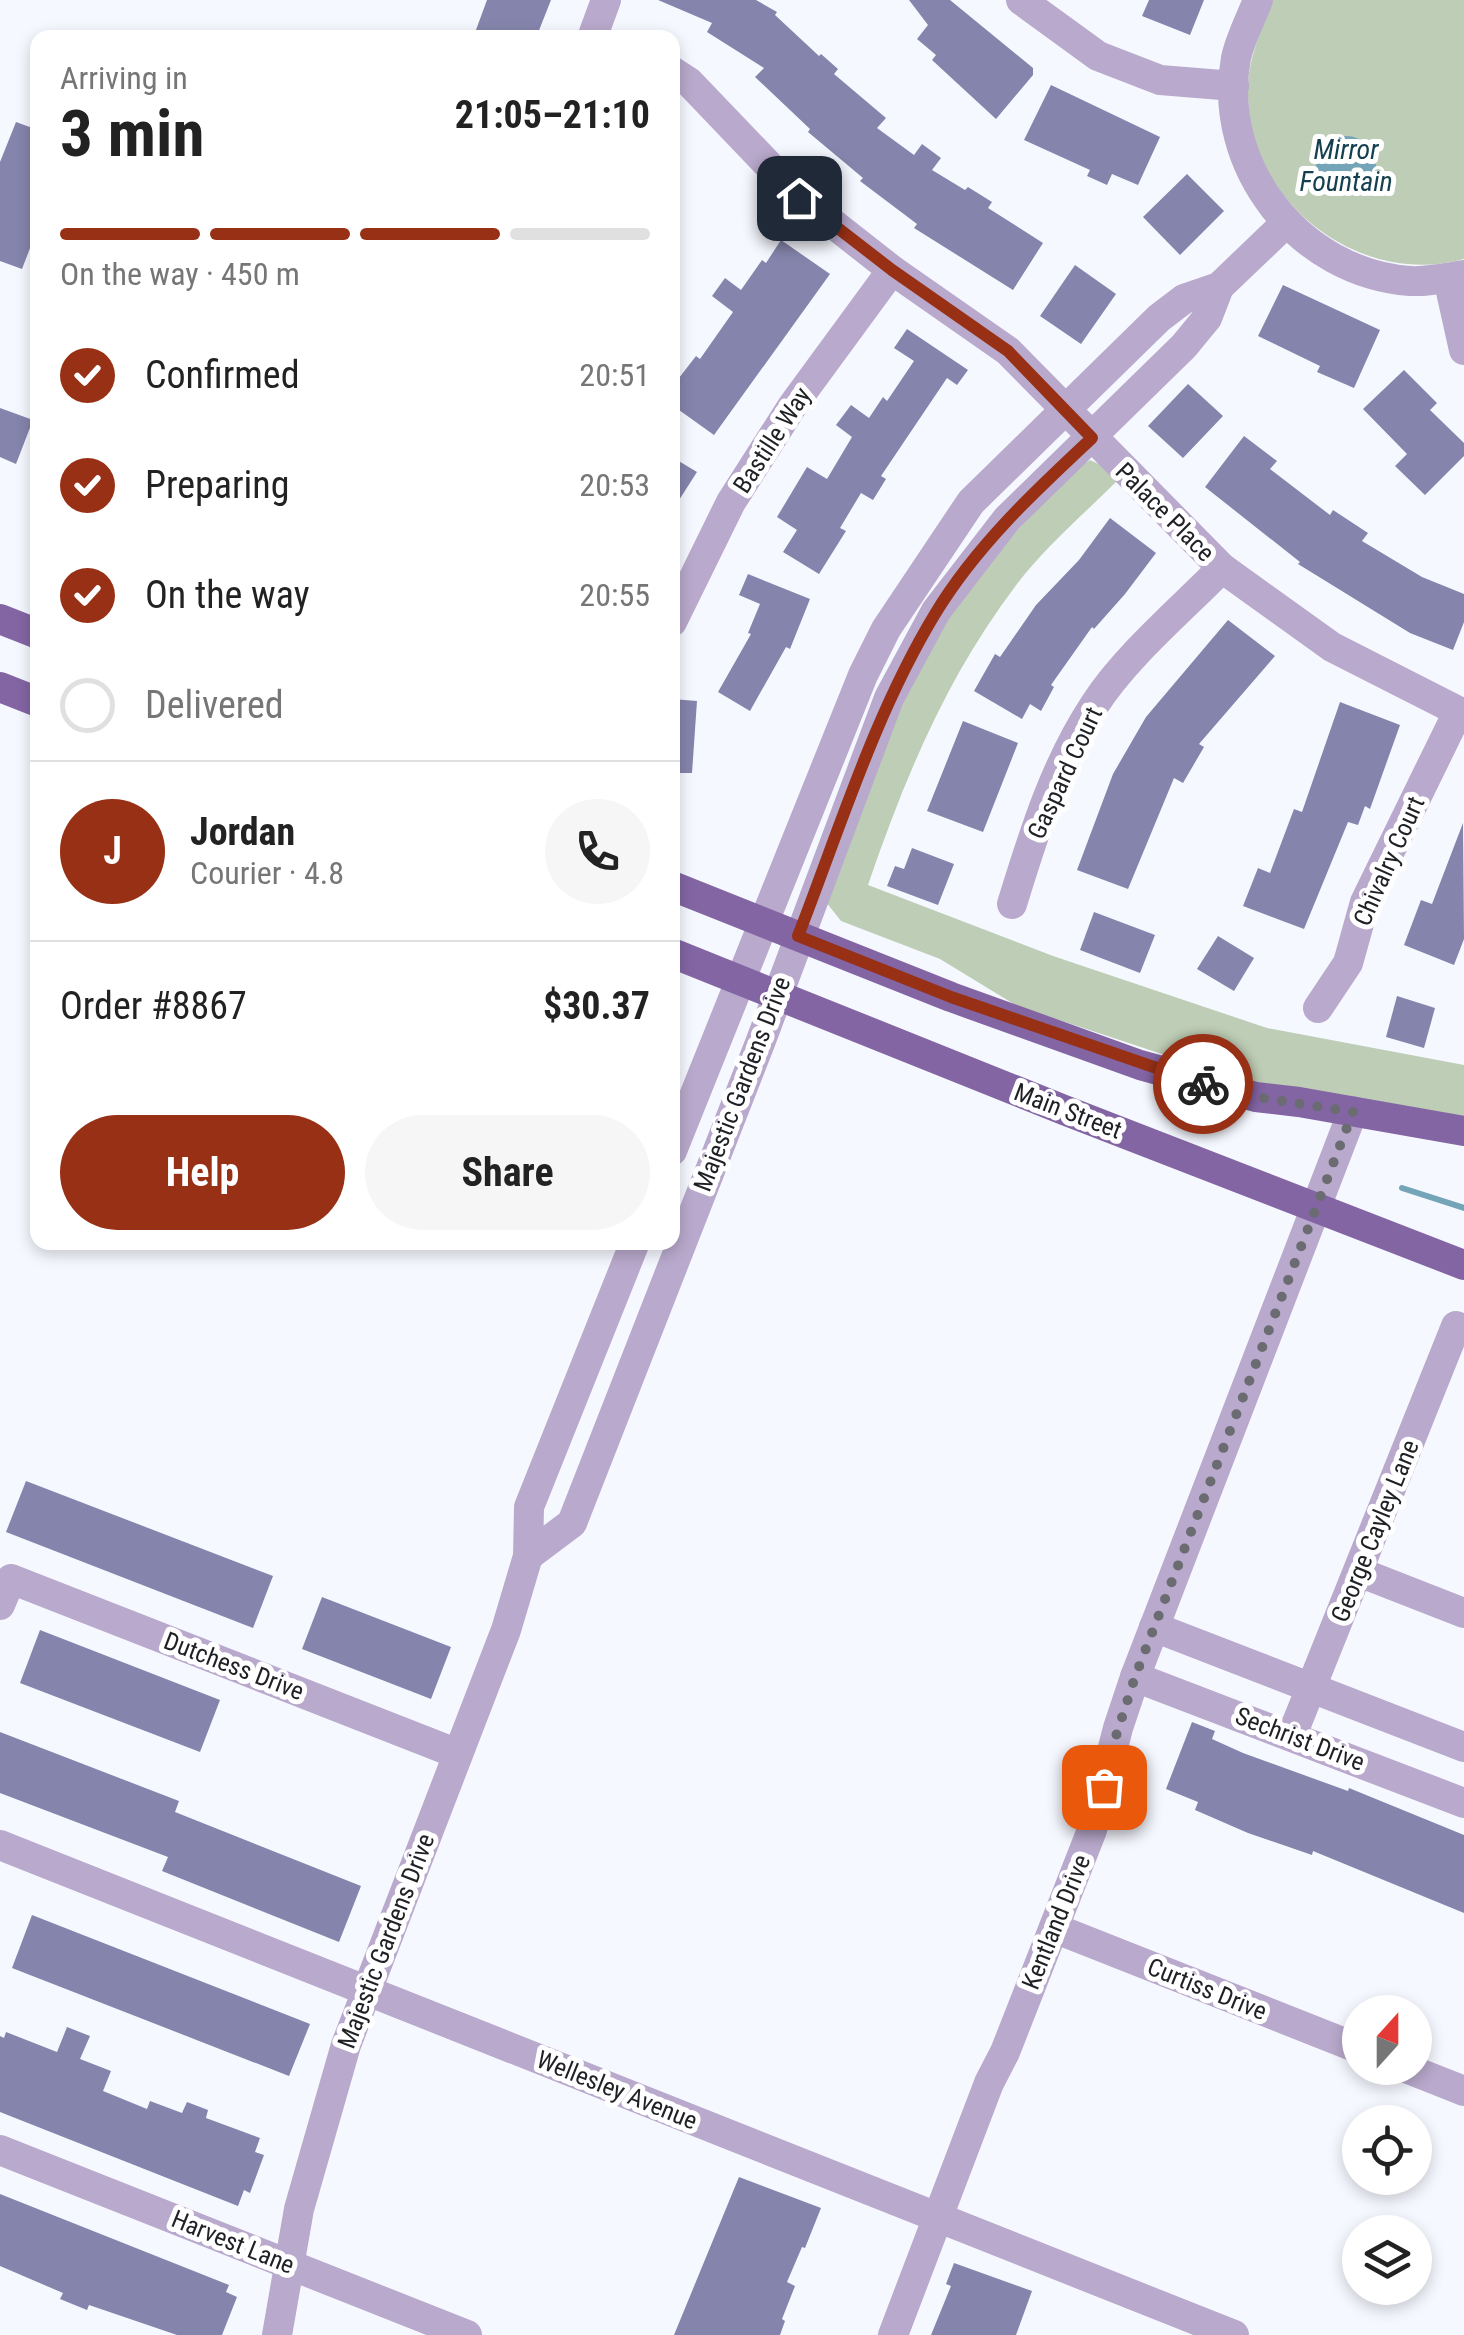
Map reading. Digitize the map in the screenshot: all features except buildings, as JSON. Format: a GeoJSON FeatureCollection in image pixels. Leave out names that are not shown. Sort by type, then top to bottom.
{"type":"FeatureCollection","features":[{"type":"Feature","properties":{"kind":"main road"},"geometry":{"type":"LineString","coordinates":[[0,619],[30,631]]}},
{"type":"Feature","properties":{"kind":"main road"},"geometry":{"type":"LineString","coordinates":[[0,687],[30,699]]}},
{"type":"Feature","properties":{"kind":"main road"},"geometry":{"type":"LineString","coordinates":[[680,889],[951,997],[1140,1064],[1256,1097],[1464,1130]]}},
{"type":"Feature","properties":{"kind":"main road","name":"Main Street"},"geometry":{"type":"LineString","coordinates":[[680,955],[1464,1265]]}},
{"type":"Feature","properties":{"kind":"street"},"geometry":{"type":"LineString","coordinates":[[596,30],[606,0]]}},
{"type":"Feature","properties":{"kind":"street"},"geometry":{"type":"LineString","coordinates":[[1020,0],[1098,56],[1160,80],[1234,86]]}},
{"type":"Feature","properties":{"kind":"street"},"geometry":{"type":"LineString","coordinates":[[1258,0],[1236,56],[1234,86],[1240,148],[1249,172],[1287,222],[1312,244],[1378,275],[1412,282],[1456,276],[1464,350]]}},
{"type":"Feature","properties":{"kind":"street","name":"Palace Place"},"geometry":{"type":"LineString","coordinates":[[680,76],[690,82],[799,198],[892,270],[1008,351],[1222,568],[1332,647],[1461,713]]}},
{"type":"Feature","properties":{"kind":"street","name":"Majestic Gardens Drive"},"geometry":{"type":"LineString","coordinates":[[680,1131],[862,675],[886,629],[972,502],[1160,318],[1184,299],[1219,287],[1287,222]]}},
{"type":"Feature","properties":{"kind":"street","name":"Bastille Way"},"geometry":{"type":"LineString","coordinates":[[680,605],[730,502],[793,405],[892,270]]}},
{"type":"Feature","properties":{"kind":"street","name":"Majestic Gardens Drive"},"geometry":{"type":"LineString","coordinates":[[680,1244],[890,698],[936,612],[1007,519],[1092,438],[1207,318],[1219,287]]}},
{"type":"Feature","properties":{"kind":"street","name":"Gaspard Court"},"geometry":{"type":"LineString","coordinates":[[1012,904],[1038,822],[1064,760],[1095,702],[1222,568]]}},
{"type":"Feature","properties":{"kind":"street","name":"Chivalry Court"},"geometry":{"type":"LineString","coordinates":[[1318,1008],[1348,963],[1365,902],[1461,713]]}},
{"type":"Feature","properties":{"kind":"street","name":"Kentland Drive"},"geometry":{"type":"LineString","coordinates":[[893,2335],[989,2082],[1005,2052],[1092,1830],[1135,1677],[1353,1112]]}},
{"type":"Feature","properties":{"kind":"street","name":"Majestic Gardens Drive"},"geometry":{"type":"LineString","coordinates":[[277,2335],[288,2264],[323,2117],[366,1991],[506,1630],[528,1556],[529,1507],[633,1250]]}},
{"type":"Feature","properties":{"kind":"street","name":"Majestic Gardens Drive"},"geometry":{"type":"LineString","coordinates":[[528,1556],[572,1523],[678,1250]]}},
{"type":"Feature","properties":{"kind":"street"},"geometry":{"type":"LineString","coordinates":[[616,1291],[656,1306]]}},
{"type":"Feature","properties":{"kind":"street","name":"George Cayley Lane"},"geometry":{"type":"LineString","coordinates":[[1292,1735],[1460,1328]]}},
{"type":"Feature","properties":{"kind":"street"},"geometry":{"type":"LineString","coordinates":[[1359,1572],[1464,1613]]}},
{"type":"Feature","properties":{"kind":"street","name":"Dutchess Drive"},"geometry":{"type":"LineString","coordinates":[[5,1592],[458,1754]]}},
{"type":"Feature","properties":{"kind":"street","name":"Sechrist Drive"},"geometry":{"type":"LineString","coordinates":[[1154,1627],[1464,1747]]}},
{"type":"Feature","properties":{"kind":"street","name":"Sechrist Drive"},"geometry":{"type":"LineString","coordinates":[[1135,1677],[1464,1803]]}},
{"type":"Feature","properties":{"kind":"street","name":"Wellesley Avenue"},"geometry":{"type":"LineString","coordinates":[[0,1845],[1234,2335]]}},
{"type":"Feature","properties":{"kind":"street","name":"Curtiss Drive"},"geometry":{"type":"LineString","coordinates":[[1054,1928],[1342,2042]]}},
{"type":"Feature","properties":{"kind":"street"},"geometry":{"type":"LineString","coordinates":[[1432,2078],[1464,2090]]}},
{"type":"Feature","properties":{"kind":"street","name":"Harvest Lane"},"geometry":{"type":"LineString","coordinates":[[0,2150],[466,2335]]}},
{"type":"Feature","properties":{"kind":"green space"},"geometry":{"type":"Polygon","coordinates":[[[1273,0],[1464,0],[1464,259],[1425,265],[1387,261],[1351,249],[1318,229],[1290,203],[1268,171],[1253,135],[1248,96],[1252,59],[1273,0]]]}},
{"type":"Feature","properties":{"kind":"green space"},"geometry":{"type":"Polygon","coordinates":[[[1090,460],[1118,480],[1028,570],[969,655],[930,728],[868,885],[1053,956],[1267,1028],[1464,1065],[1464,1123],[1306,1095],[1198,1066],[1017,1006],[940,959],[841,921],[822,897],[887,731],[935,637],[1001,548],[1077,468],[1090,460]]]}},
{"type":"Feature","properties":{"kind":"water","name":"Mirror Fountain"},"geometry":{"type":"Polygon","coordinates":[[[1346,136],[1367,145],[1376,166],[1367,187],[1346,196],[1325,187],[1316,166],[1325,145],[1346,136]]]}},
{"type":"Feature","properties":{"kind":"waterway"},"geometry":{"type":"LineString","coordinates":[[1402,1188],[1464,1208]]}},
{"type":"Feature","properties":{"kind":"way so far"},"geometry":{"type":"LineString","coordinates":[[1104,1787],[1135,1677],[1353,1112],[1256,1097],[1203,1084]]}},
{"type":"Feature","properties":{"kind":"route"},"geometry":{"type":"LineString","coordinates":[[799,198],[892,270],[1008,351],[1092,438],[1007,519],[936,612],[890,698],[798,936],[951,997],[1203,1084]]}}]}
